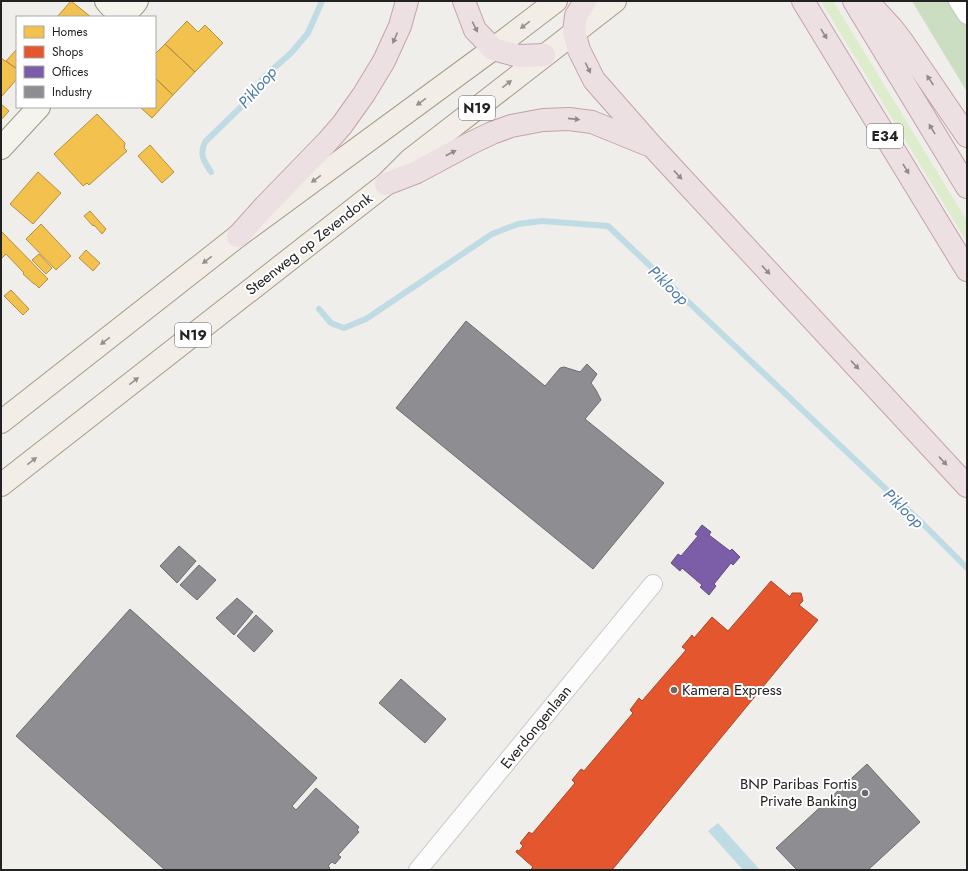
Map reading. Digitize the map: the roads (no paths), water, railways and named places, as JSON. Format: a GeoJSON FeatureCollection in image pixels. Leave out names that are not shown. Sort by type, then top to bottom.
{"type":"FeatureCollection","features":[{"type":"Feature","properties":{"kind":"highway"},"geometry":{"type":"LineString","coordinates":[[238,236],[264,206],[328,141],[364,94],[384,61],[400,26],[407,1]]}},
{"type":"Feature","properties":{"kind":"highway"},"geometry":{"type":"LineString","coordinates":[[464,1],[475,30],[493,49],[519,56],[544,55]]}},
{"type":"Feature","properties":{"kind":"highway"},"geometry":{"type":"LineString","coordinates":[[584,1],[576,16],[574,32],[579,50],[594,80],[652,146],[967,486]]}},
{"type":"Feature","properties":{"kind":"highway","name":"E34"},"geometry":{"type":"LineString","coordinates":[[803,1],[967,270]]}},
{"type":"Feature","properties":{"kind":"highway","name":"E34"},"geometry":{"type":"LineString","coordinates":[[854,1],[967,187]]}},
{"type":"Feature","properties":{"kind":"highway"},"geometry":{"type":"LineString","coordinates":[[867,1],[902,41],[967,136]]}},
{"type":"Feature","properties":{"kind":"highway"},"geometry":{"type":"LineString","coordinates":[[386,184],[416,172],[492,133],[511,126],[543,120],[569,119],[592,122],[652,146]]}},
{"type":"Feature","properties":{"kind":"main road","name":"N19"},"geometry":{"type":"LineString","coordinates":[[1,422],[238,236],[556,1]]}},
{"type":"Feature","properties":{"kind":"main road","name":"Steenweg op Zevendonk"},"geometry":{"type":"LineString","coordinates":[[1,485],[386,184],[410,160],[614,1]]}},
{"type":"Feature","properties":{"kind":"street"},"geometry":{"type":"LineString","coordinates":[[958,1],[967,15]]}},
{"type":"Feature","properties":{"kind":"street"},"geometry":{"type":"LineString","coordinates":[[108,8],[123,11],[137,7]]}},
{"type":"Feature","properties":{"kind":"street"},"geometry":{"type":"LineString","coordinates":[[1,148],[38,108]]}},
{"type":"Feature","properties":{"kind":"street","name":"Everdongenlaan"},"geometry":{"type":"LineString","coordinates":[[418,870],[653,584]]}},
{"type":"Feature","properties":{"kind":"water"},"geometry":{"type":"Polygon","coordinates":[[[718,823],[760,870],[743,870],[708,831],[718,823]]]}},
{"type":"Feature","properties":{"kind":"waterway","name":"Pikloop"},"geometry":{"type":"LineString","coordinates":[[211,172],[204,161],[202,154],[205,142],[244,104],[265,76],[291,53],[308,33],[322,1]]}},
{"type":"Feature","properties":{"kind":"waterway","name":"Pikloop"},"geometry":{"type":"LineString","coordinates":[[319,309],[331,323],[344,328],[366,319],[492,234],[518,224],[542,221],[608,226],[924,525],[967,568]]}},
{"type":"Feature","properties":{"kind":"place","name":"Kamera Express"},"geometry":{"type":"Point","coordinates":[674,690]}},
{"type":"Feature","properties":{"kind":"place","name":"BNP Paribas Fortis Private Banking"},"geometry":{"type":"Point","coordinates":[865,793]}}]}
